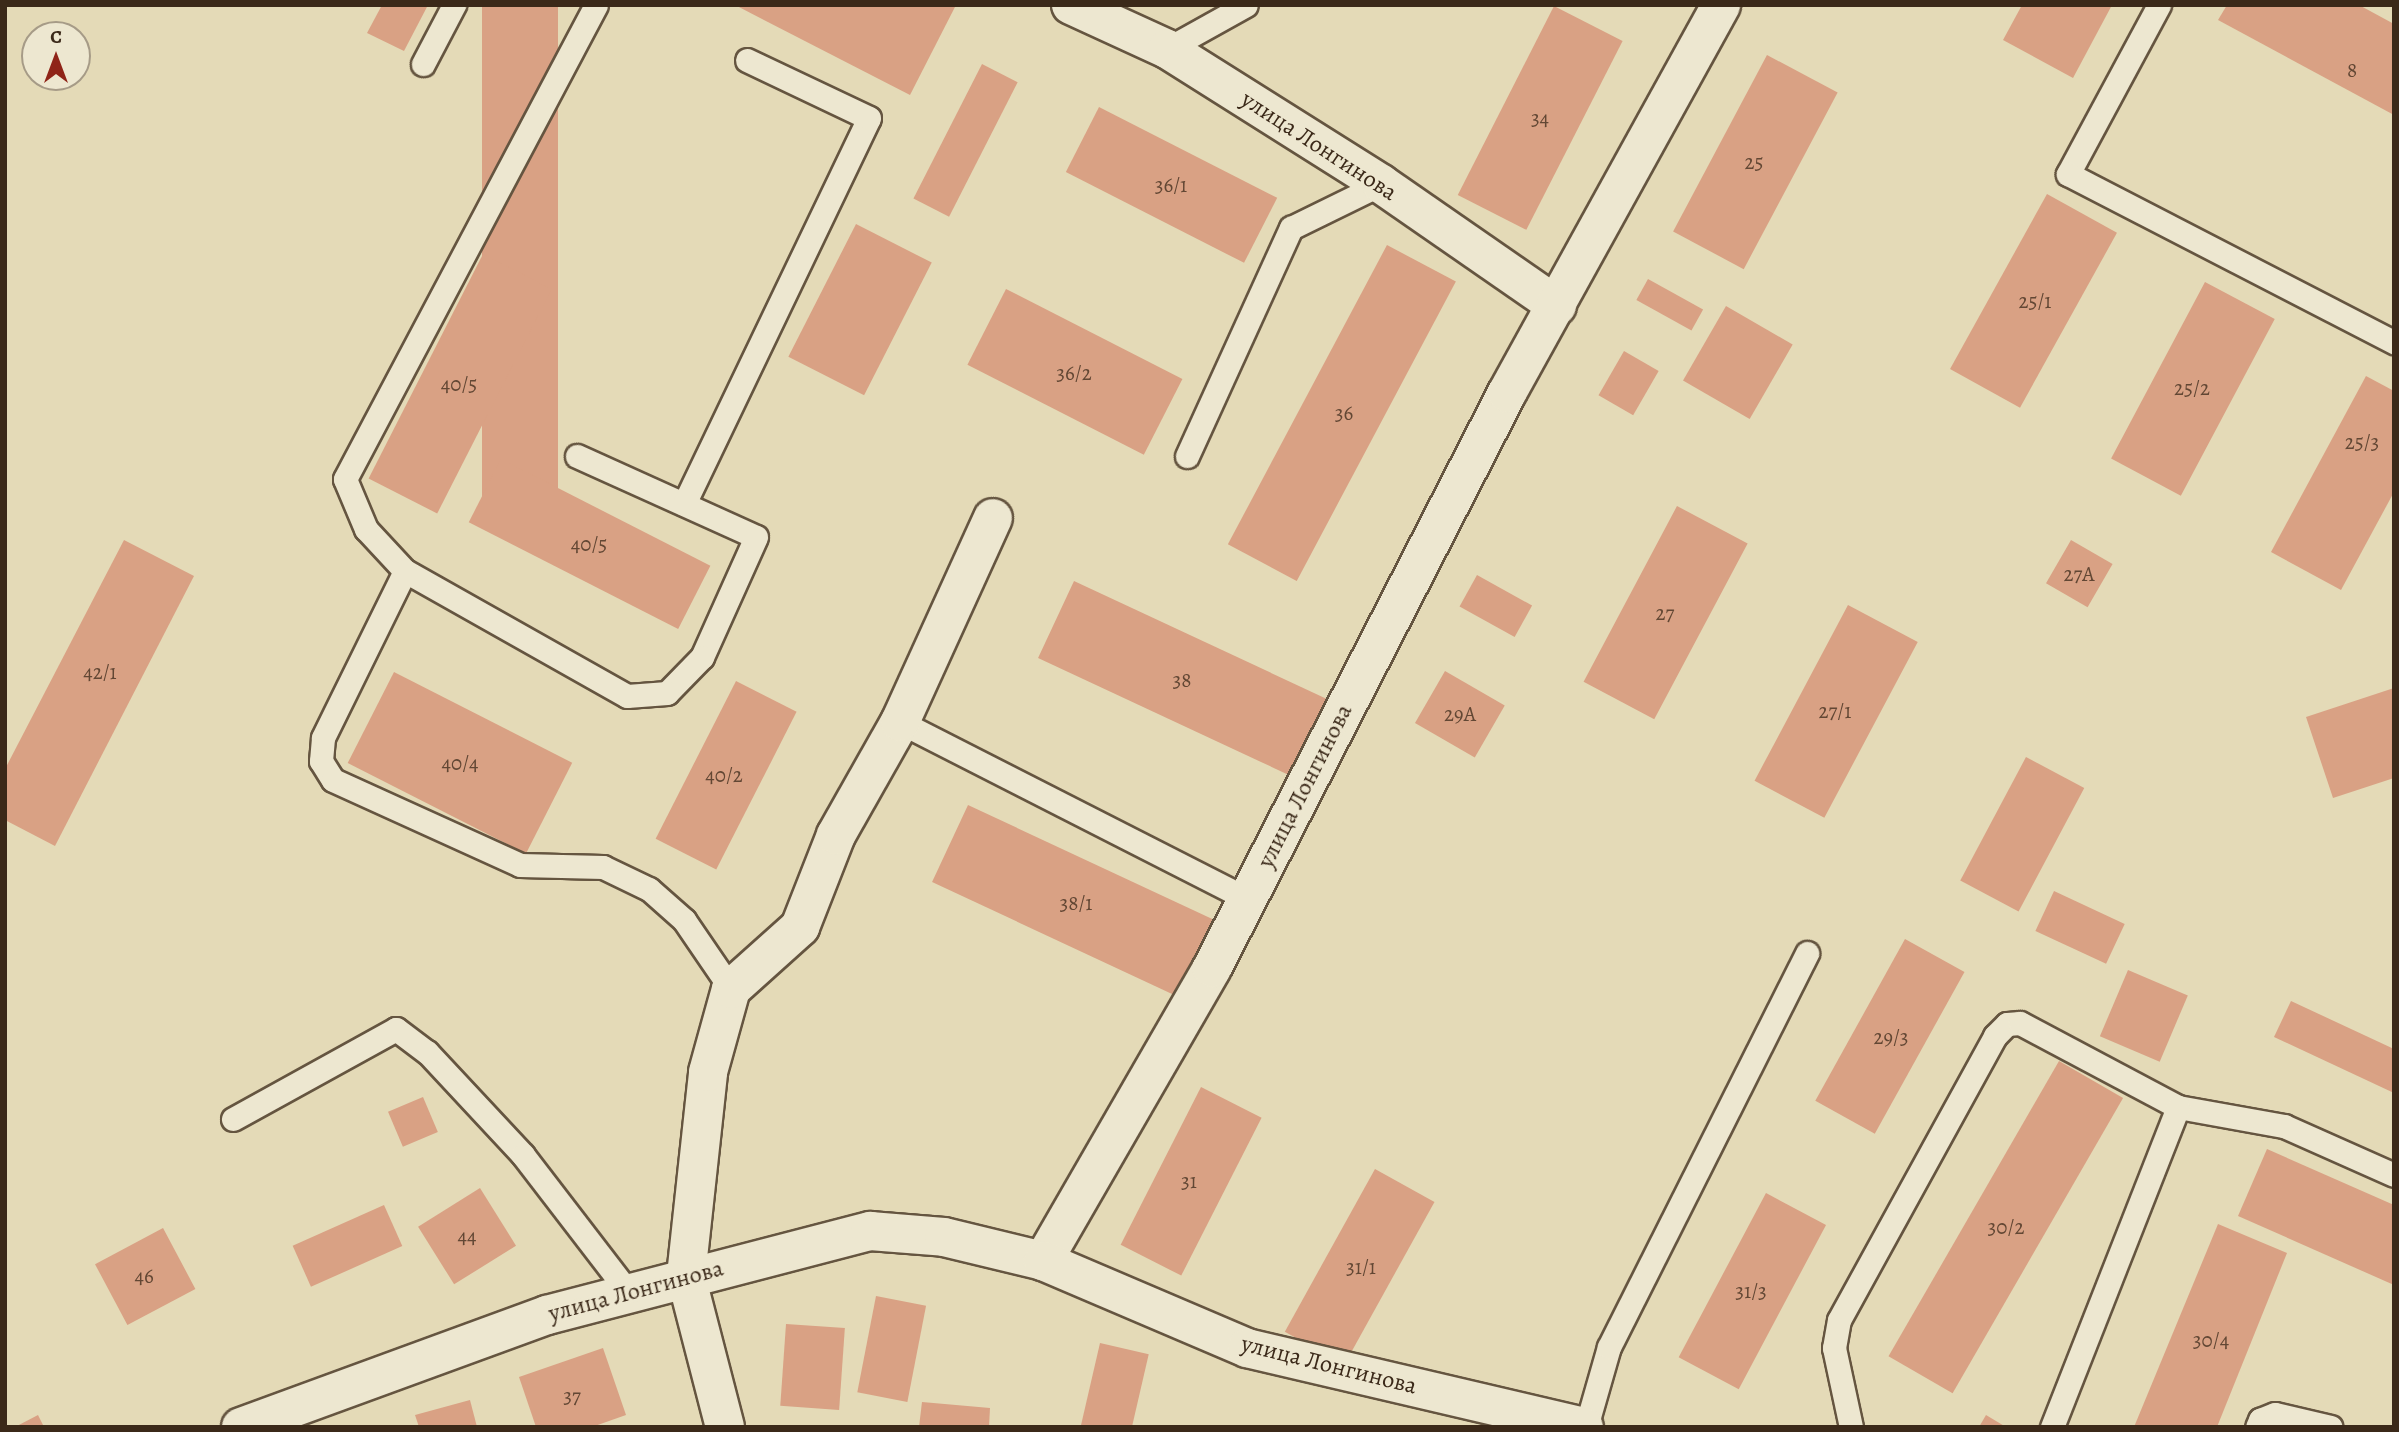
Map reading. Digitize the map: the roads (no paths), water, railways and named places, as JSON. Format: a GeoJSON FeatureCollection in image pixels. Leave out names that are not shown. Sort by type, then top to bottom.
{"type":"FeatureCollection","features":[{"type":"Feature","properties":{"kind":"street","name":"улица Лонгинова"},"geometry":{"type":"LineString","coordinates":[[1071,5],[1167,49],[1381,184],[1556,306]]}},
{"type":"Feature","properties":{"kind":"street","name":"улица Лонгинова"},"geometry":{"type":"LineString","coordinates":[[1043,1261],[1247,899],[1507,393],[1721,5]]}},
{"type":"Feature","properties":{"kind":"street"},"geometry":{"type":"LineString","coordinates":[[725,1427],[686,1276],[708,1072],[731,989],[800,927],[836,835],[900,722],[993,518]]}},
{"type":"Feature","properties":{"kind":"street","name":"улица Лонгинова"},"geometry":{"type":"LineString","coordinates":[[241,1427],[547,1315],[686,1276],[870,1231],[944,1237],[1043,1261],[1247,1348],[1585,1427]]}},
{"type":"Feature","properties":{"kind":"lane"},"geometry":{"type":"LineString","coordinates":[[423,64],[454,5]]}},
{"type":"Feature","properties":{"kind":"lane"},"geometry":{"type":"LineString","coordinates":[[577,456],[756,537],[702,657],[667,693],[627,696],[405,571],[366,529],[345,479],[596,5]]}},
{"type":"Feature","properties":{"kind":"lane"},"geometry":{"type":"LineString","coordinates":[[1167,49],[1246,5]]}},
{"type":"Feature","properties":{"kind":"lane"},"geometry":{"type":"LineString","coordinates":[[2159,5],[2068,174],[2394,342]]}},
{"type":"Feature","properties":{"kind":"lane"},"geometry":{"type":"LineString","coordinates":[[684,504],[869,118],[747,60]]}},
{"type":"Feature","properties":{"kind":"lane"},"geometry":{"type":"LineString","coordinates":[[1187,456],[1292,228],[1381,184]]}},
{"type":"Feature","properties":{"kind":"lane"},"geometry":{"type":"LineString","coordinates":[[405,571],[323,738],[321,761],[333,780],[520,865],[603,867],[649,889],[684,920],[731,989]]}},
{"type":"Feature","properties":{"kind":"lane"},"geometry":{"type":"LineString","coordinates":[[900,722],[1247,899]]}},
{"type":"Feature","properties":{"kind":"lane"},"geometry":{"type":"LineString","coordinates":[[1585,1427],[1609,1347],[1807,953]]}},
{"type":"Feature","properties":{"kind":"lane"},"geometry":{"type":"LineString","coordinates":[[1851,1427],[1834,1348],[1839,1320],[1995,1036],[2007,1024],[2020,1023],[2178,1107],[2284,1126],[2394,1175]]}},
{"type":"Feature","properties":{"kind":"lane"},"geometry":{"type":"LineString","coordinates":[[233,1119],[396,1030],[426,1052],[523,1155],[628,1292]]}},
{"type":"Feature","properties":{"kind":"lane"},"geometry":{"type":"LineString","coordinates":[[2052,1427],[2178,1107]]}},
{"type":"Feature","properties":{"kind":"lane"},"geometry":{"type":"LineString","coordinates":[[2256,1427],[2260,1420],[2276,1414],[2331,1427]]}}]}
